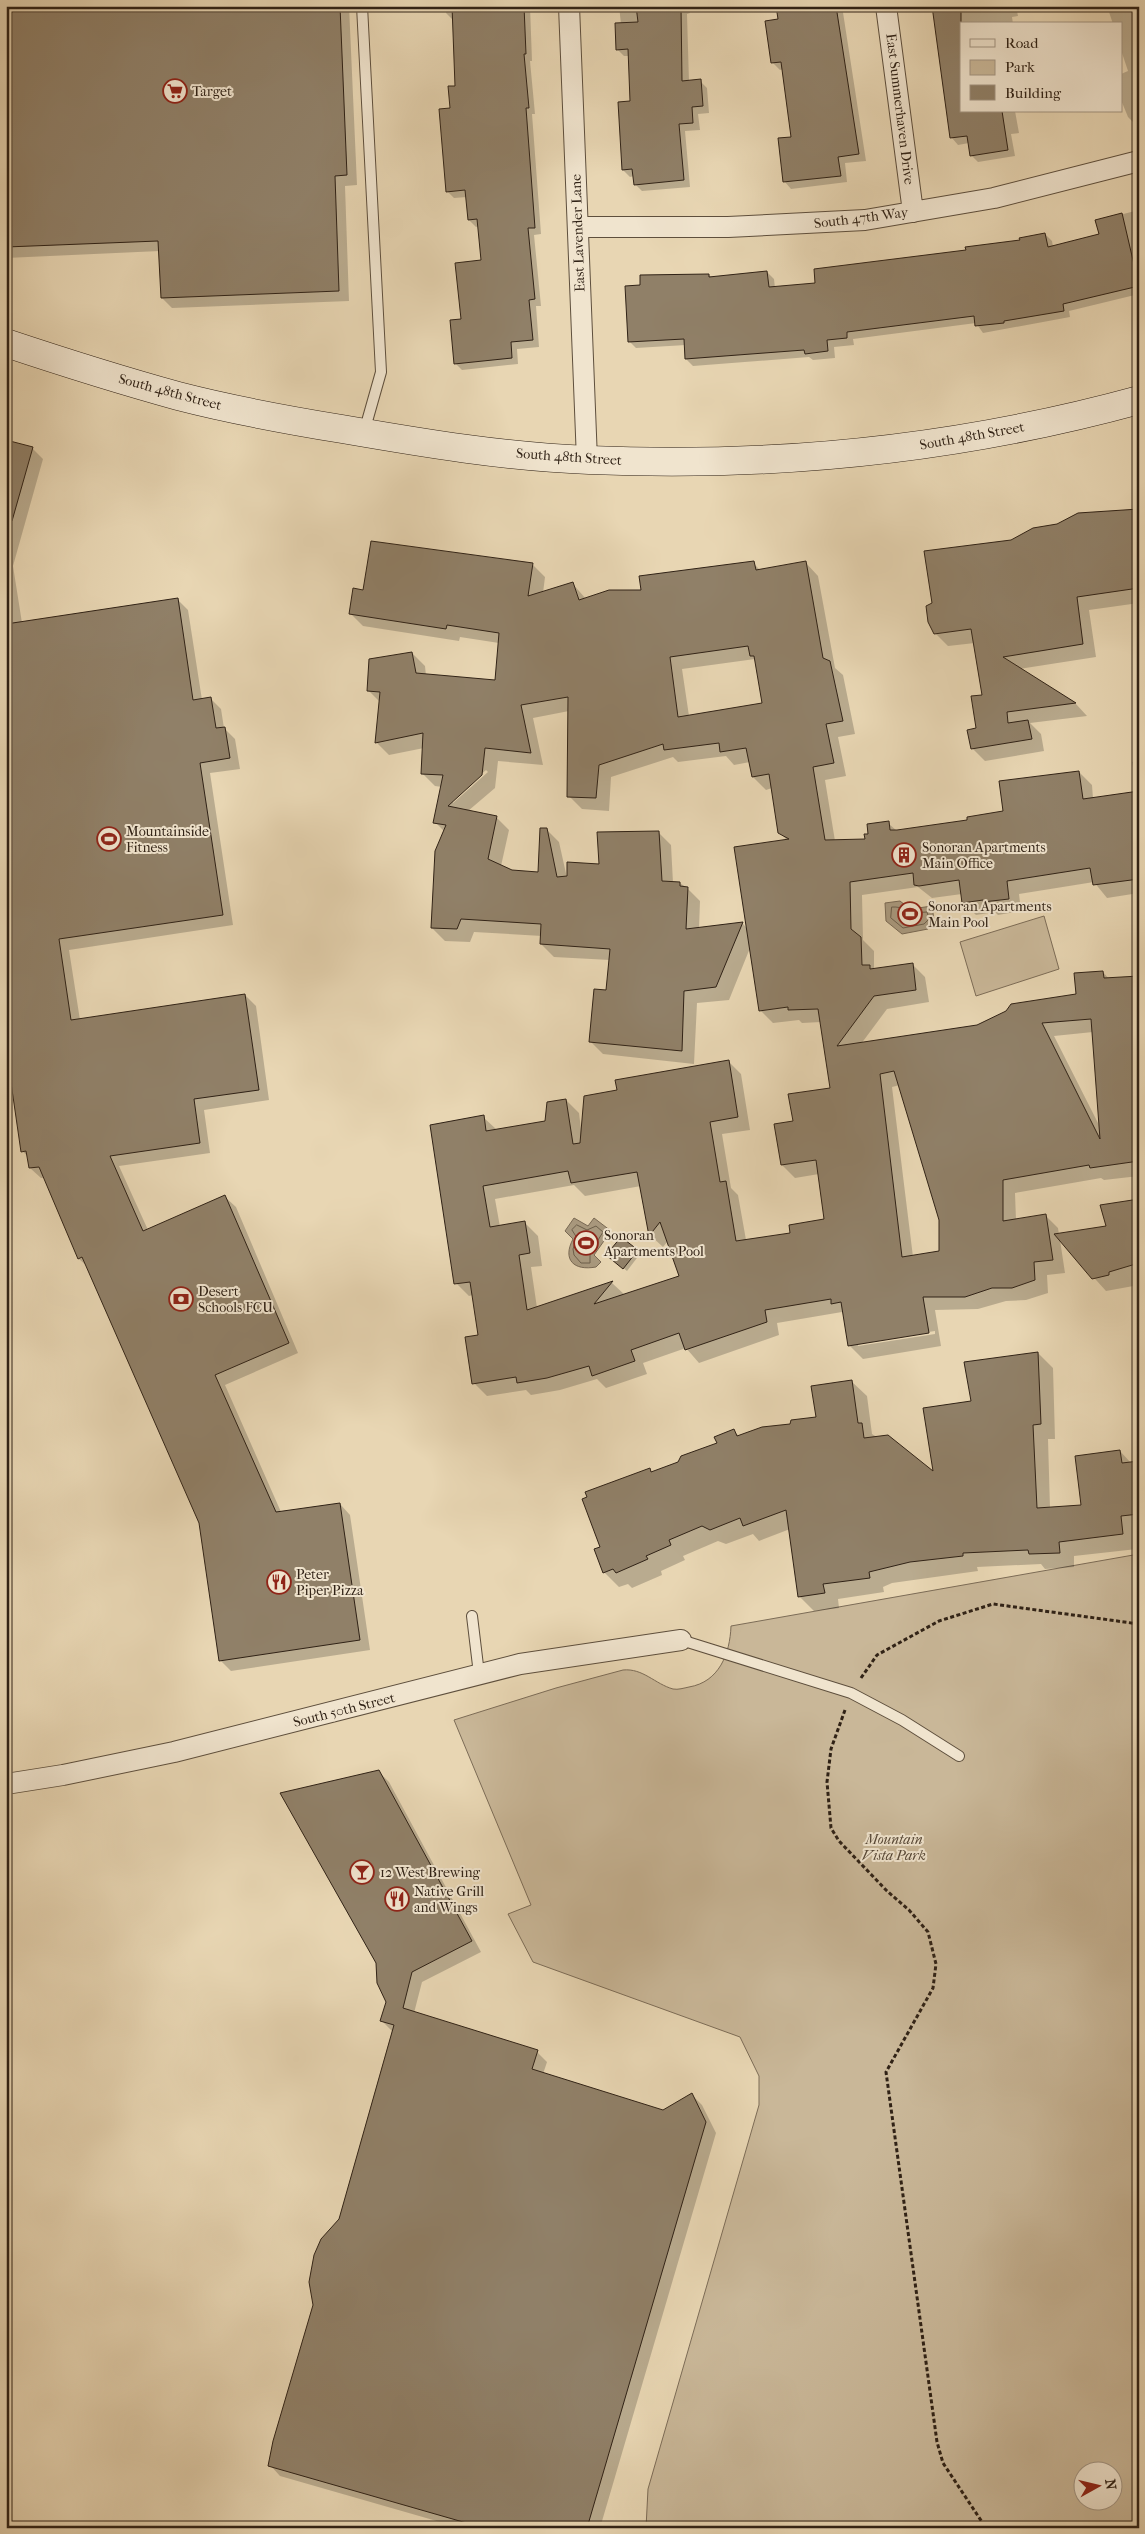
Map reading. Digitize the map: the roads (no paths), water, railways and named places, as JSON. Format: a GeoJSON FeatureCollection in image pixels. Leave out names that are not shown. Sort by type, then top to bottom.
{"type":"FeatureCollection","features":[{"type":"Feature","properties":{"kind":"main road","name":"South 48th Street"},"geometry":{"type":"LineString","coordinates":[[6,343],[180,396],[364,433],[486,451],[587,460],[672,462],[804,457],[869,452],[1006,432],[1139,400]]}},
{"type":"Feature","properties":{"kind":"street","name":"East Lavender Lane"},"geometry":{"type":"LineString","coordinates":[[569,6],[587,460]]}},
{"type":"Feature","properties":{"kind":"street","name":"East Summerhaven Drive"},"geometry":{"type":"LineString","coordinates":[[886,6],[913,212]]}},
{"type":"Feature","properties":{"kind":"street","name":"South 47th Way"},"geometry":{"type":"LineString","coordinates":[[578,227],[802,225],[865,220],[994,198],[1139,160]]}},
{"type":"Feature","properties":{"kind":"street","name":"South 50th Street"},"geometry":{"type":"LineString","coordinates":[[6,1784],[62,1775],[174,1752],[529,1662],[681,1640]]}},
{"type":"Feature","properties":{"kind":"lane"},"geometry":{"type":"LineString","coordinates":[[362,6],[381,372],[364,433]]}},
{"type":"Feature","properties":{"kind":"lane"},"geometry":{"type":"LineString","coordinates":[[472,1616],[479,1674]]}},
{"type":"Feature","properties":{"kind":"lane"},"geometry":{"type":"LineString","coordinates":[[681,1640],[851,1692],[902,1720],[959,1756]]}},
{"type":"Feature","properties":{"kind":"water","name":"Sonoran Apartments Main Pool"},"geometry":{"type":"Polygon","coordinates":[[[900,901],[905,905],[913,904],[918,908],[932,906],[934,920],[928,929],[902,934],[886,921],[885,903],[900,901]]]}},
{"type":"Feature","properties":{"kind":"water","name":"Sonoran Apartments Pool"},"geometry":{"type":"Polygon","coordinates":[[[574,1218],[588,1226],[594,1218],[611,1231],[594,1255],[601,1262],[596,1267],[588,1268],[576,1265],[570,1258],[570,1246],[573,1239],[565,1231],[574,1218]]]}},
{"type":"Feature","properties":{"kind":"place","name":"Target"},"geometry":{"type":"Point","coordinates":[175,91]}},
{"type":"Feature","properties":{"kind":"place","name":"Mountainside Fitness"},"geometry":{"type":"Point","coordinates":[109,839]}},
{"type":"Feature","properties":{"kind":"place","name":"Sonoran Apartments Main Office"},"geometry":{"type":"Point","coordinates":[904,855]}},
{"type":"Feature","properties":{"kind":"place","name":"Sonoran Apartments Main Pool"},"geometry":{"type":"Point","coordinates":[910,914]}},
{"type":"Feature","properties":{"kind":"place","name":"Sonoran Apartments Pool"},"geometry":{"type":"Point","coordinates":[586,1243]}},
{"type":"Feature","properties":{"kind":"place","name":"Desert Schools FCU"},"geometry":{"type":"Point","coordinates":[181,1299]}},
{"type":"Feature","properties":{"kind":"place","name":"Peter Piper Pizza"},"geometry":{"type":"Point","coordinates":[279,1582]}},
{"type":"Feature","properties":{"kind":"place","name":"12 West Brewing"},"geometry":{"type":"Point","coordinates":[362,1872]}},
{"type":"Feature","properties":{"kind":"place","name":"Native Grill and Wings"},"geometry":{"type":"Point","coordinates":[397,1899]}},
{"type":"Feature","properties":{"kind":"park label","name":"Mountain Vista Park"},"geometry":{"type":"Point","coordinates":[894,1848]}}]}
